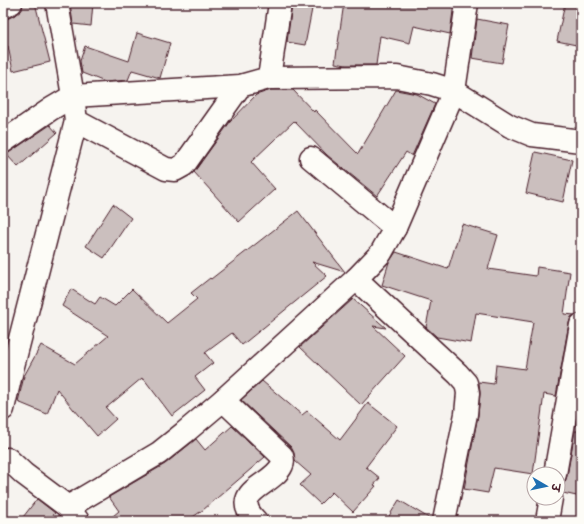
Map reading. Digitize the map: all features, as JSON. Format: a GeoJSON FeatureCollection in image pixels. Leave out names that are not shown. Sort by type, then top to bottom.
{"type":"FeatureCollection","features":[{"type":"Feature","properties":{"kind":"street"},"geometry":{"type":"LineString","coordinates":[[3,7],[11,3]]}},
{"type":"Feature","properties":{"kind":"street"},"geometry":{"type":"LineString","coordinates":[[3,409],[76,121],[57,3]]}},
{"type":"Feature","properties":{"kind":"street"},"geometry":{"type":"LineString","coordinates":[[269,78],[280,3]]}},
{"type":"Feature","properties":{"kind":"street"},"geometry":{"type":"LineString","coordinates":[[5,456],[24,474],[73,514],[159,454],[223,400],[356,280],[381,253],[395,228],[454,91],[467,3]]}},
{"type":"Feature","properties":{"kind":"street"},"geometry":{"type":"LineString","coordinates":[[3,142],[51,109],[73,96],[240,86],[269,78],[397,77],[432,84],[454,91],[510,126],[532,135],[581,141]]}},
{"type":"Feature","properties":{"kind":"street"},"geometry":{"type":"LineString","coordinates":[[76,121],[166,169],[175,170],[184,165],[240,86]]}},
{"type":"Feature","properties":{"kind":"street"},"geometry":{"type":"LineString","coordinates":[[311,158],[395,228]]}},
{"type":"Feature","properties":{"kind":"street"},"geometry":{"type":"LineString","coordinates":[[356,280],[466,383],[468,393],[466,414],[444,521]]}},
{"type":"Feature","properties":{"kind":"street"},"geometry":{"type":"LineString","coordinates":[[556,466],[581,325]]}},
{"type":"Feature","properties":{"kind":"street"},"geometry":{"type":"LineString","coordinates":[[223,400],[282,456],[283,464],[277,472],[253,491],[248,498],[246,506],[256,521]]}},
{"type":"Feature","properties":{"kind":"street"},"geometry":{"type":"LineString","coordinates":[[547,521],[550,506]]}},
{"type":"Feature","properties":{"kind":"building"},"geometry":{"type":"Polygon","coordinates":[[[23,3],[35,3],[50,62],[13,71],[8,46],[3,48],[3,19],[9,18],[22,10],[23,3]]]}},
{"type":"Feature","properties":{"kind":"building"},"geometry":{"type":"Polygon","coordinates":[[[70,3],[93,3],[91,26],[73,24],[70,3]]]}},
{"type":"Feature","properties":{"kind":"building"},"geometry":{"type":"Polygon","coordinates":[[[344,3],[454,3],[450,34],[414,26],[410,43],[380,36],[376,65],[346,65],[335,63],[344,3]]]}},
{"type":"Feature","properties":{"kind":"building"},"geometry":{"type":"Polygon","coordinates":[[[565,3],[581,3],[581,46],[557,41],[565,3]]]}},
{"type":"Feature","properties":{"kind":"building"},"geometry":{"type":"Polygon","coordinates":[[[292,5],[312,9],[305,45],[287,42],[292,5]]]}},
{"type":"Feature","properties":{"kind":"building"},"geometry":{"type":"Polygon","coordinates":[[[477,19],[509,25],[502,63],[472,58],[477,19]]]}},
{"type":"Feature","properties":{"kind":"building"},"geometry":{"type":"Polygon","coordinates":[[[137,33],[170,43],[160,78],[132,70],[128,80],[105,82],[82,73],[80,61],[85,46],[129,61],[137,33]]]}},
{"type":"Feature","properties":{"kind":"building"},"geometry":{"type":"Polygon","coordinates":[[[271,90],[293,90],[358,154],[396,90],[417,94],[435,104],[412,156],[406,152],[377,196],[327,155],[294,121],[251,162],[275,189],[239,222],[194,172],[230,122],[256,95],[271,90]]]}},
{"type":"Feature","properties":{"kind":"building"},"geometry":{"type":"Polygon","coordinates":[[[50,125],[57,133],[18,167],[6,154],[50,125]]]}},
{"type":"Feature","properties":{"kind":"building"},"geometry":{"type":"Polygon","coordinates":[[[535,152],[572,160],[563,202],[526,193],[535,152]]]}},
{"type":"Feature","properties":{"kind":"building"},"geometry":{"type":"Polygon","coordinates":[[[113,204],[131,218],[104,258],[86,246],[113,204]]]}},
{"type":"Feature","properties":{"kind":"building"},"geometry":{"type":"Polygon","coordinates":[[[298,211],[345,272],[312,262],[327,276],[242,345],[232,333],[205,353],[213,363],[195,377],[205,390],[172,416],[142,378],[106,408],[116,419],[97,436],[57,389],[47,414],[18,402],[24,376],[41,345],[75,364],[108,336],[62,306],[71,289],[95,304],[100,297],[115,306],[132,289],[167,323],[197,299],[191,293],[298,211]]]}},
{"type":"Feature","properties":{"kind":"building"},"geometry":{"type":"Polygon","coordinates":[[[462,224],[498,235],[488,269],[536,276],[537,267],[570,272],[564,314],[575,315],[571,317],[569,323],[556,396],[544,394],[534,466],[526,466],[526,473],[494,468],[488,493],[464,489],[478,415],[480,394],[479,382],[494,384],[496,365],[525,369],[533,322],[476,313],[471,343],[437,337],[426,327],[431,301],[382,285],[389,262],[396,252],[448,269],[462,224]]]}},
{"type":"Feature","properties":{"kind":"building"},"geometry":{"type":"Polygon","coordinates":[[[353,299],[386,328],[373,326],[405,356],[361,405],[300,347],[353,299]]]}},
{"type":"Feature","properties":{"kind":"building"},"geometry":{"type":"Polygon","coordinates":[[[262,381],[302,415],[307,411],[340,440],[368,403],[397,426],[366,467],[380,478],[374,485],[376,486],[353,512],[332,492],[320,504],[300,485],[311,475],[295,461],[294,453],[291,447],[241,400],[262,381]]]}},
{"type":"Feature","properties":{"kind":"building"},"geometry":{"type":"Polygon","coordinates":[[[232,426],[265,457],[203,510],[187,521],[107,521],[119,511],[109,497],[165,464],[196,439],[205,450],[232,426]]]}},
{"type":"Feature","properties":{"kind":"building"},"geometry":{"type":"Polygon","coordinates":[[[575,431],[581,431],[581,497],[566,494],[567,476],[575,431]]]}},
{"type":"Feature","properties":{"kind":"building"},"geometry":{"type":"Polygon","coordinates":[[[37,499],[55,513],[48,521],[20,521],[37,499]]]}},
{"type":"Feature","properties":{"kind":"building"},"geometry":{"type":"Polygon","coordinates":[[[399,500],[432,520],[432,521],[386,521],[399,500]]]}}]}
